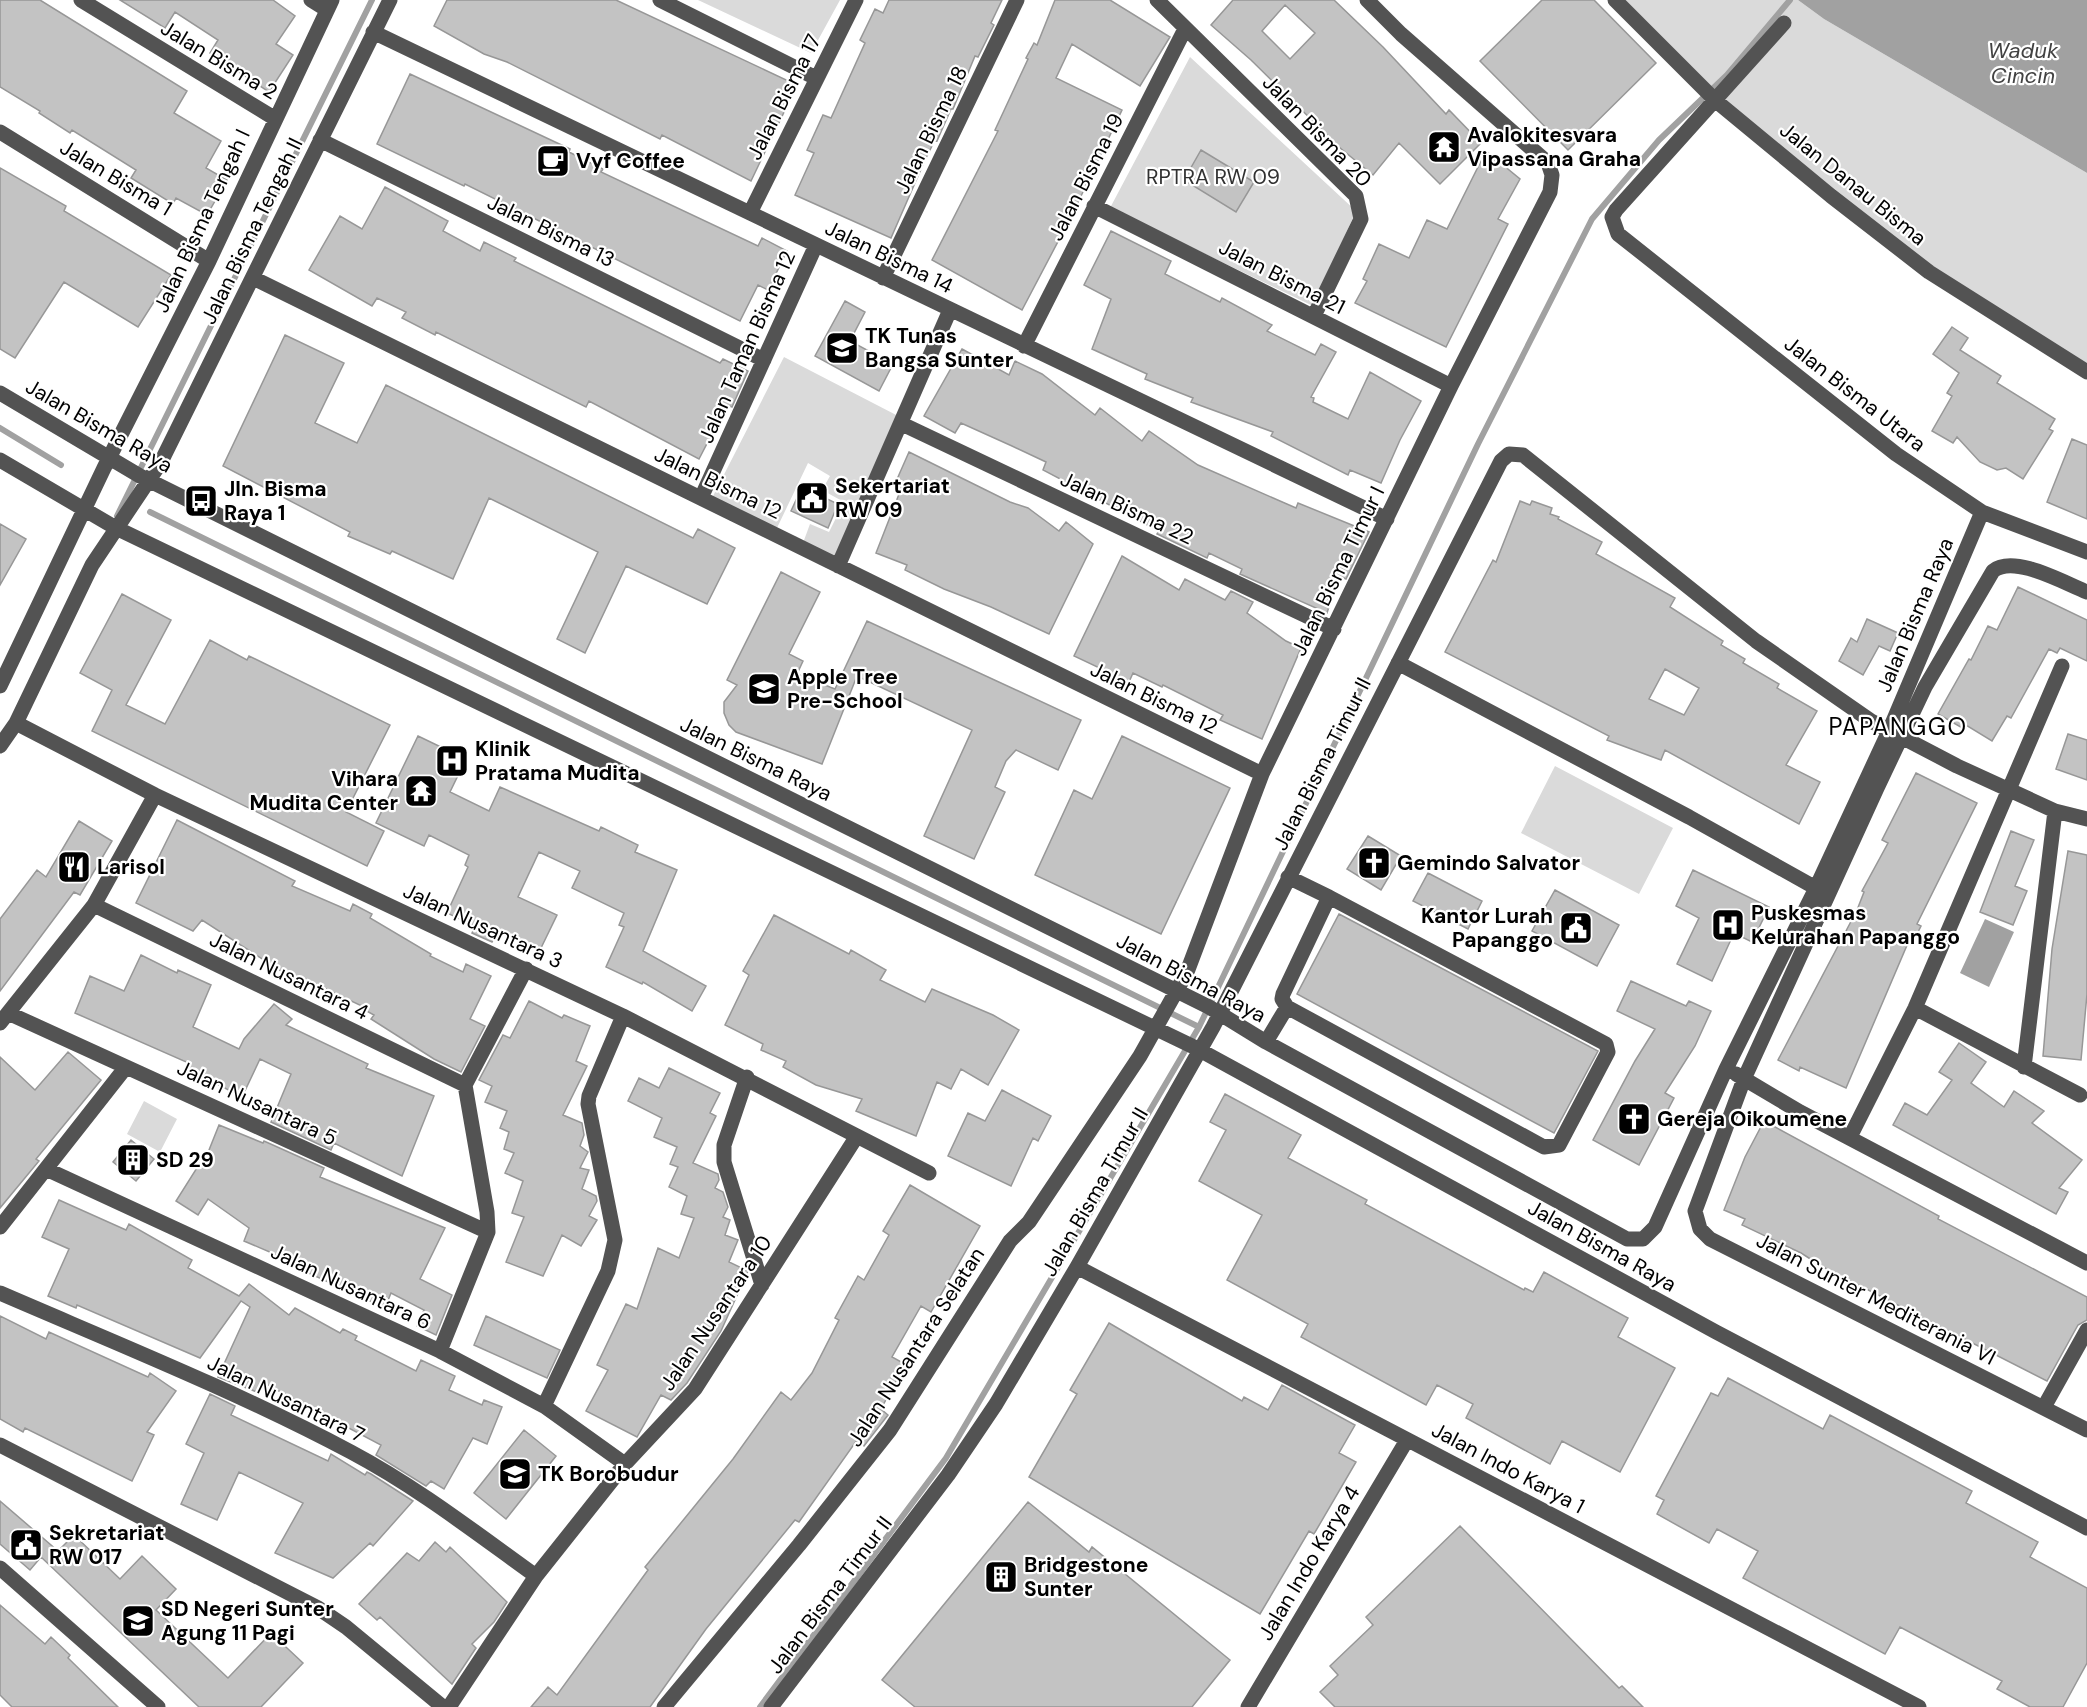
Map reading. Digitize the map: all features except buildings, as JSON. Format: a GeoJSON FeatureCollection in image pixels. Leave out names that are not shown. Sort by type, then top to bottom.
{"type":"FeatureCollection","features":[{"type":"Feature","properties":{"kind":"street","name":"Jalan Bisma 2"},"geometry":{"type":"LineString","coordinates":[[81,0],[274,118]]}},
{"type":"Feature","properties":{"kind":"street"},"geometry":{"type":"LineString","coordinates":[[311,0],[329,5]]}},
{"type":"Feature","properties":{"kind":"street","name":"Jalan Bisma Tengah II"},"geometry":{"type":"LineString","coordinates":[[0,746],[16,723],[92,565],[144,478],[161,462],[390,0]]}},
{"type":"Feature","properties":{"kind":"street"},"geometry":{"type":"LineString","coordinates":[[660,0],[816,78]]}},
{"type":"Feature","properties":{"kind":"street","name":"Jalan Bisma 17"},"geometry":{"type":"LineString","coordinates":[[750,213],[856,0]]}},
{"type":"Feature","properties":{"kind":"street","name":"Jalan Bisma 18"},"geometry":{"type":"LineString","coordinates":[[883,278],[1017,0]]}},
{"type":"Feature","properties":{"kind":"street","name":"Jalan Bisma 20"},"geometry":{"type":"LineString","coordinates":[[1157,0],[1356,196],[1361,219],[1314,316]]}},
{"type":"Feature","properties":{"kind":"street","name":"Jalan Bisma Timur I"},"geometry":{"type":"LineString","coordinates":[[1178,996],[1262,774],[1451,386],[1550,192],[1552,175],[1548,163],[1401,34],[1367,0]]}},
{"type":"Feature","properties":{"kind":"street","name":"Jalan Danau Bisma"},"geometry":{"type":"LineString","coordinates":[[1615,0],[1714,98],[1831,196],[1929,272],[2087,372]]}},
{"type":"Feature","properties":{"kind":"street","name":"Jalan Bisma Tengah I"},"geometry":{"type":"LineString","coordinates":[[0,686],[114,462],[329,5]]}},
{"type":"Feature","properties":{"kind":"street"},"geometry":{"type":"LineString","coordinates":[[1714,98],[1784,23]]}},
{"type":"Feature","properties":{"kind":"street","name":"Jalan Bisma 19"},"geometry":{"type":"LineString","coordinates":[[1024,346],[1185,28]]}},
{"type":"Feature","properties":{"kind":"street","name":"Jalan Bisma 14"},"geometry":{"type":"LineString","coordinates":[[373,32],[1387,519]]}},
{"type":"Feature","properties":{"kind":"street","name":"Jalan Bisma Utara"},"geometry":{"type":"LineString","coordinates":[[1714,98],[1616,210],[1612,222],[1618,234],[1896,454],[1982,512],[2087,552]]}},
{"type":"Feature","properties":{"kind":"street","name":"Jalan Bisma 1"},"geometry":{"type":"LineString","coordinates":[[0,132],[209,261]]}},
{"type":"Feature","properties":{"kind":"street","name":"Jalan Bisma 13"},"geometry":{"type":"LineString","coordinates":[[320,140],[764,360]]}},
{"type":"Feature","properties":{"kind":"street","name":"Jalan Bisma 21"},"geometry":{"type":"LineString","coordinates":[[1094,206],[1451,386]]}},
{"type":"Feature","properties":{"kind":"street","name":"Jalan Taman Bisma 12"},"geometry":{"type":"LineString","coordinates":[[701,498],[816,245]]}},
{"type":"Feature","properties":{"kind":"street","name":"Jalan Bisma 12"},"geometry":{"type":"LineString","coordinates":[[253,278],[1262,774]]}},
{"type":"Feature","properties":{"kind":"street"},"geometry":{"type":"LineString","coordinates":[[838,566],[950,310]]}},
{"type":"Feature","properties":{"kind":"street","name":"Jalan Bisma Raya"},"geometry":{"type":"LineString","coordinates":[[0,393],[144,478],[1178,996],[1214,1011],[1266,1042],[1627,1239],[1643,1239],[1655,1227],[1726,1069],[1895,734],[1982,512]]}},
{"type":"Feature","properties":{"kind":"street","name":"Jalan Bisma 22"},"geometry":{"type":"LineString","coordinates":[[902,424],[1334,629]]}},
{"type":"Feature","properties":{"kind":"street","name":"Jalan Bisma Timur II"},"geometry":{"type":"LineString","coordinates":[[778,1704],[948,1475],[996,1404],[1077,1267],[1197,1049],[1214,1011],[1288,877],[1501,460],[1509,454],[1518,452],[1756,641],[1895,734]]}},
{"type":"Feature","properties":{"kind":"street","name":"Jalan Bisma Raya"},"geometry":{"type":"LineString","coordinates":[[0,460],[114,527],[1160,1028],[1716,1332],[2087,1528]]}},
{"type":"Feature","properties":{"kind":"street"},"geometry":{"type":"LineString","coordinates":[[1744,1079],[1895,734],[1989,576],[2001,565],[2020,565],[2087,592]]}},
{"type":"Feature","properties":{"kind":"street","name":"Jalan Bisma Timur II"},"geometry":{"type":"LineString","coordinates":[[1398,663],[1689,817],[1816,888]]}},
{"type":"Feature","properties":{"kind":"street"},"geometry":{"type":"LineString","coordinates":[[1850,1137],[1916,1008],[2062,666]]}},
{"type":"Feature","properties":{"kind":"street","name":"Jalan Nusantara 3"},"geometry":{"type":"LineString","coordinates":[[16,723],[155,795],[526,969],[747,1077],[929,1173]]}},
{"type":"Feature","properties":{"kind":"street"},"geometry":{"type":"LineString","coordinates":[[1895,734],[2055,811],[2087,819]]}},
{"type":"Feature","properties":{"kind":"street"},"geometry":{"type":"LineString","coordinates":[[4,1018],[94,905],[155,795]]}},
{"type":"Feature","properties":{"kind":"street"},"geometry":{"type":"LineString","coordinates":[[2024,1067],[2055,811]]}},
{"type":"Feature","properties":{"kind":"street"},"geometry":{"type":"LineString","coordinates":[[1288,877],[1329,897],[1604,1042],[1608,1052],[1565,1138],[1559,1145],[1544,1148],[1287,1007],[1282,999],[1283,994],[1329,897]]}},
{"type":"Feature","properties":{"kind":"street","name":"Jalan Nusantara 4"},"geometry":{"type":"LineString","coordinates":[[94,905],[465,1085]]}},
{"type":"Feature","properties":{"kind":"street"},"geometry":{"type":"LineString","coordinates":[[440,1351],[488,1232],[487,1212],[465,1085],[526,969]]}},
{"type":"Feature","properties":{"kind":"street","name":"Jalan Nusantara Selatan"},"geometry":{"type":"LineString","coordinates":[[664,1707],[799,1545],[890,1430],[1010,1241],[1029,1222],[1160,1028],[1178,996]]}},
{"type":"Feature","properties":{"kind":"street"},"geometry":{"type":"LineString","coordinates":[[1266,1042],[1287,1007]]}},
{"type":"Feature","properties":{"kind":"street"},"geometry":{"type":"LineString","coordinates":[[1916,1008],[2080,1095]]}},
{"type":"Feature","properties":{"kind":"street"},"geometry":{"type":"LineString","coordinates":[[544,1406],[608,1271],[615,1251],[615,1240],[588,1104],[589,1095],[623,1016]]}},
{"type":"Feature","properties":{"kind":"street","name":"Jalan Nusantara 5"},"geometry":{"type":"LineString","coordinates":[[4,1018],[126,1067],[488,1232]]}},
{"type":"Feature","properties":{"kind":"street"},"geometry":{"type":"LineString","coordinates":[[0,1227],[126,1067]]}},
{"type":"Feature","properties":{"kind":"street"},"geometry":{"type":"LineString","coordinates":[[1726,1069],[1800,1113],[1850,1137],[2087,1263]]}},
{"type":"Feature","properties":{"kind":"street"},"geometry":{"type":"LineString","coordinates":[[747,1077],[724,1145],[724,1162],[762,1285]]}},
{"type":"Feature","properties":{"kind":"street","name":"Jalan Sunter Mediterania VI"},"geometry":{"type":"LineString","coordinates":[[1744,1079],[1696,1204],[1696,1222],[1700,1229],[1710,1239],[2087,1430]]}},
{"type":"Feature","properties":{"kind":"street","name":"Jalan Nusantara 10"},"geometry":{"type":"LineString","coordinates":[[449,1707],[536,1576],[625,1464],[695,1389],[857,1136]]}},
{"type":"Feature","properties":{"kind":"street","name":"Jalan Nusantara 6"},"geometry":{"type":"LineString","coordinates":[[46,1169],[440,1351],[544,1406],[625,1464]]}},
{"type":"Feature","properties":{"kind":"street","name":"Jalan Indo Karya 1"},"geometry":{"type":"LineString","coordinates":[[1077,1267],[1918,1707]]}},
{"type":"Feature","properties":{"kind":"street","name":"Jalan Nusantara 7"},"geometry":{"type":"LineString","coordinates":[[0,1293],[203,1381],[351,1452],[413,1489],[536,1576]]}},
{"type":"Feature","properties":{"kind":"street"},"geometry":{"type":"LineString","coordinates":[[2044,1407],[2087,1330]]}},
{"type":"Feature","properties":{"kind":"street","name":"Jalan Indo Karya 4"},"geometry":{"type":"LineString","coordinates":[[1248,1707],[1407,1440]]}},
{"type":"Feature","properties":{"kind":"street"},"geometry":{"type":"LineString","coordinates":[[0,1445],[318,1608],[346,1627],[443,1707]]}},
{"type":"Feature","properties":{"kind":"street"},"geometry":{"type":"LineString","coordinates":[[0,1568],[158,1707]]}},
{"type":"Feature","properties":{"kind":"green space"},"geometry":{"type":"Polygon","coordinates":[[[698,0],[840,0],[811,53],[698,0]]]}},
{"type":"Feature","properties":{"kind":"green space"},"geometry":{"type":"Polygon","coordinates":[[[1617,0],[1798,0],[1824,19],[2087,173],[2087,372],[1929,272],[1716,101],[1617,0]]]}},
{"type":"Feature","properties":{"kind":"green space","name":"RPTRA RW 09"},"geometry":{"type":"Polygon","coordinates":[[[1190,57],[1356,211],[1313,306],[1110,208],[1190,57]]]}},
{"type":"Feature","properties":{"kind":"green space"},"geometry":{"type":"Polygon","coordinates":[[[784,357],[902,418],[837,558],[803,543],[810,524],[829,532],[844,502],[822,490],[830,476],[808,463],[776,530],[711,500],[784,357]]]}},
{"type":"Feature","properties":{"kind":"green space"},"geometry":{"type":"Polygon","coordinates":[[[1555,766],[1673,828],[1639,894],[1521,833],[1555,766]]]}},
{"type":"Feature","properties":{"kind":"green space"},"geometry":{"type":"Polygon","coordinates":[[[144,1101],[177,1119],[160,1152],[127,1134],[144,1101]]]}},
{"type":"Feature","properties":{"kind":"water","name":"Waduk Cincin"},"geometry":{"type":"Polygon","coordinates":[[[1798,0],[2087,0],[2087,173],[1824,19],[1798,0]]]}},
{"type":"Feature","properties":{"kind":"water"},"geometry":{"type":"Polygon","coordinates":[[[1985,919],[2014,932],[1989,987],[1960,973],[1985,919]]]}},
{"type":"Feature","properties":{"kind":"waterway"},"geometry":{"type":"LineString","coordinates":[[117,516],[372,0]]}},
{"type":"Feature","properties":{"kind":"waterway"},"geometry":{"type":"LineString","coordinates":[[760,1707],[946,1458],[1199,1027],[1478,444],[1592,219],[1659,140],[1727,75],[1790,0]]}},
{"type":"Feature","properties":{"kind":"waterway"},"geometry":{"type":"LineString","coordinates":[[0,428],[61,465]]}},
{"type":"Feature","properties":{"kind":"waterway"},"geometry":{"type":"LineString","coordinates":[[150,512],[1199,1027]]}},
{"type":"Feature","properties":{"kind":"place","name":"Avalokitesvara Vipassana Graha"},"geometry":{"type":"Point","coordinates":[1444,147]}},
{"type":"Feature","properties":{"kind":"place","name":"Vyf Coffee"},"geometry":{"type":"Point","coordinates":[553,161]}},
{"type":"Feature","properties":{"kind":"place","name":"TK Tunas Bangsa Sunter"},"geometry":{"type":"Point","coordinates":[842,348]}},
{"type":"Feature","properties":{"kind":"place","name":"Sekertariat RW 09"},"geometry":{"type":"Point","coordinates":[812,498]}},
{"type":"Feature","properties":{"kind":"place","name":"Jln. Bisma Raya 1"},"geometry":{"type":"Point","coordinates":[201,501]}},
{"type":"Feature","properties":{"kind":"place","name":"Apple Tree Pre-School"},"geometry":{"type":"Point","coordinates":[764,689]}},
{"type":"Feature","properties":{"kind":"place","name":"Klinik Pratama Mudita"},"geometry":{"type":"Point","coordinates":[452,761]}},
{"type":"Feature","properties":{"kind":"place","name":"Vihara Mudita Center"},"geometry":{"type":"Point","coordinates":[421,791]}},
{"type":"Feature","properties":{"kind":"place","name":"Gemindo Salvator"},"geometry":{"type":"Point","coordinates":[1374,863]}},
{"type":"Feature","properties":{"kind":"place","name":"Larisol"},"geometry":{"type":"Point","coordinates":[74,867]}},
{"type":"Feature","properties":{"kind":"place","name":"Puskesmas Kelurahan Papanggo"},"geometry":{"type":"Point","coordinates":[1728,925]}},
{"type":"Feature","properties":{"kind":"place","name":"Kantor Lurah Papanggo"},"geometry":{"type":"Point","coordinates":[1576,928]}},
{"type":"Feature","properties":{"kind":"place","name":"Gereja Oikoumene"},"geometry":{"type":"Point","coordinates":[1634,1119]}},
{"type":"Feature","properties":{"kind":"place","name":"SD 29"},"geometry":{"type":"Point","coordinates":[133,1160]}},
{"type":"Feature","properties":{"kind":"place","name":"TK Borobudur"},"geometry":{"type":"Point","coordinates":[515,1474]}},
{"type":"Feature","properties":{"kind":"place","name":"Sekretariat RW 017"},"geometry":{"type":"Point","coordinates":[26,1545]}},
{"type":"Feature","properties":{"kind":"place","name":"Bridgestone Sunter"},"geometry":{"type":"Point","coordinates":[1001,1577]}},
{"type":"Feature","properties":{"kind":"place","name":"SD Negeri Sunter Agung 11 Pagi"},"geometry":{"type":"Point","coordinates":[138,1621]}},
{"type":"Feature","properties":{"kind":"district","name":"PAPANGGO"},"geometry":{"type":"Point","coordinates":[1898,726]}}]}
